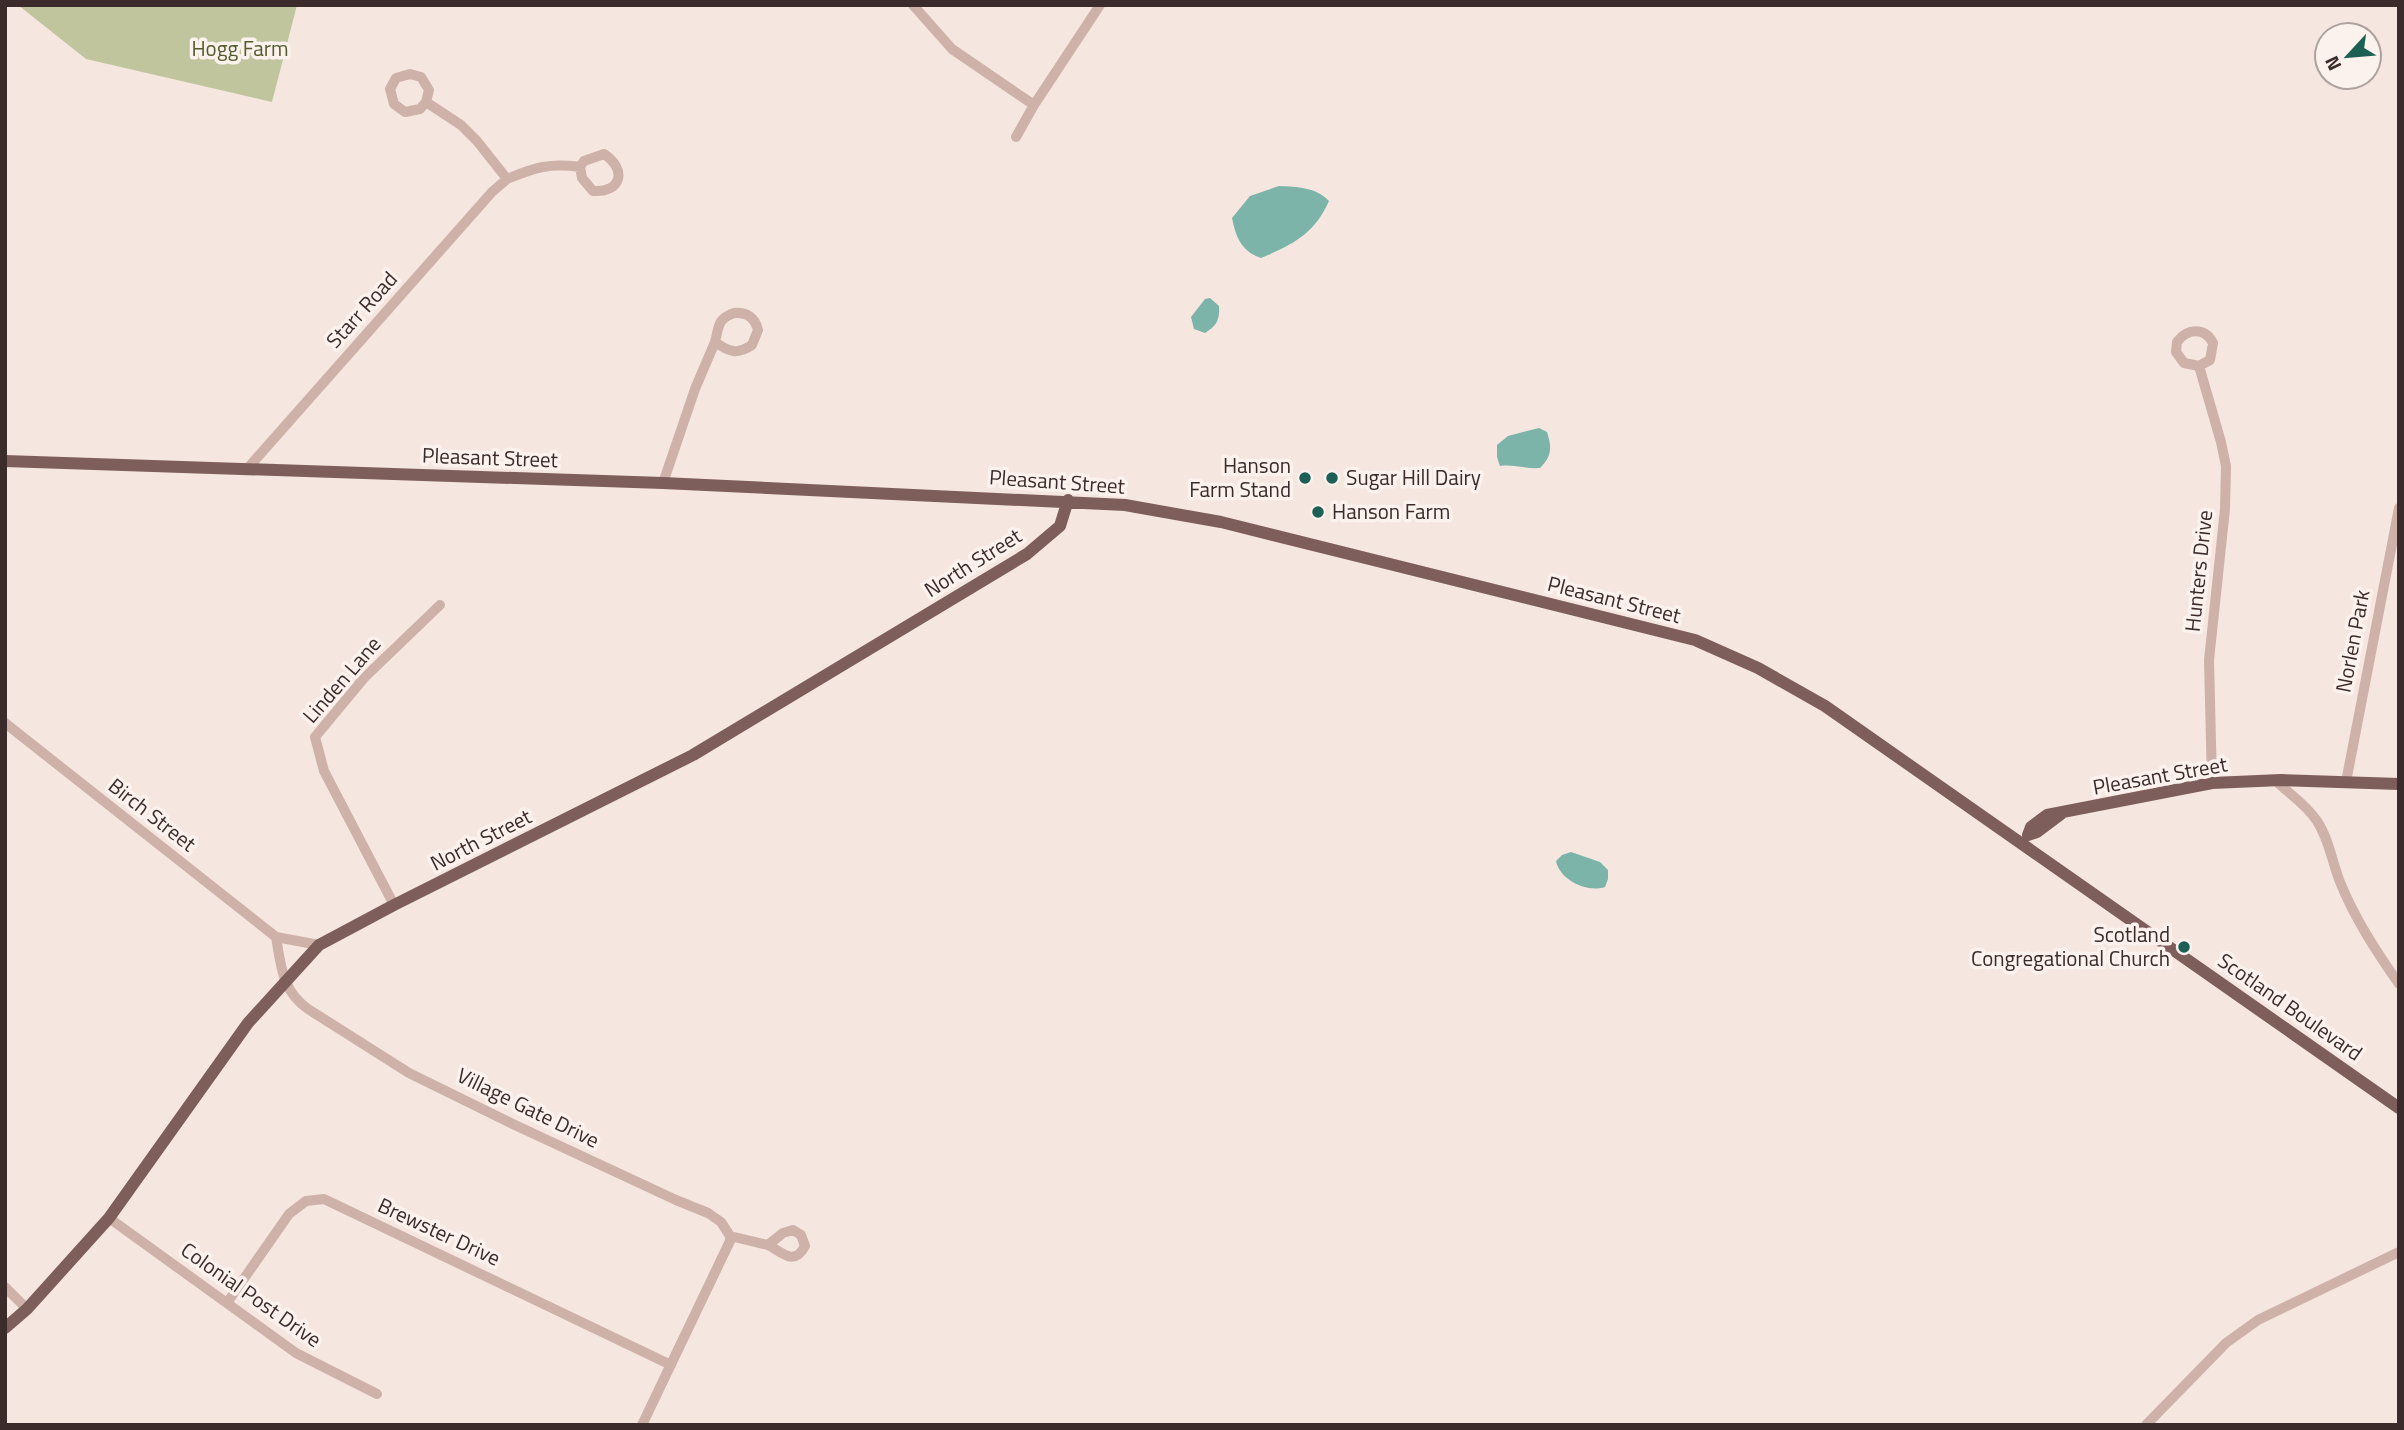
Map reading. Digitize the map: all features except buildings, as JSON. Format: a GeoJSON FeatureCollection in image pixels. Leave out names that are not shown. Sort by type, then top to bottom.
{"type":"FeatureCollection","features":[{"type":"Feature","properties":{"kind":"main road","name":"Pleasant Street"},"geometry":{"type":"LineString","coordinates":[[5,461],[663,483],[1068,500],[1125,505],[1221,522],[1695,640],[1758,668],[1825,706],[2024,839],[2031,827],[2047,815],[2212,783],[2275,780],[2399,784]]}},
{"type":"Feature","properties":{"kind":"main road","name":"North Street"},"geometry":{"type":"LineString","coordinates":[[5,1328],[27,1310],[109,1219],[248,1023],[319,945],[693,755],[1027,554],[1060,526],[1068,500]]}},
{"type":"Feature","properties":{"kind":"main road","name":"Scotland Boulevard"},"geometry":{"type":"LineString","coordinates":[[2024,839],[2399,1108]]}},
{"type":"Feature","properties":{"kind":"street"},"geometry":{"type":"LineString","coordinates":[[913,5],[952,49],[1034,105]]}},
{"type":"Feature","properties":{"kind":"street"},"geometry":{"type":"LineString","coordinates":[[1016,137],[1100,5]]}},
{"type":"Feature","properties":{"kind":"street"},"geometry":{"type":"LineString","coordinates":[[426,102],[469,133],[507,179],[531,169],[555,164],[580,167]]}},
{"type":"Feature","properties":{"kind":"street","name":"Starr Road"},"geometry":{"type":"LineString","coordinates":[[247,469],[492,192],[507,179]]}},
{"type":"Feature","properties":{"kind":"street"},"geometry":{"type":"LineString","coordinates":[[663,483],[695,389],[715,342],[717,324],[729,315],[743,313],[755,321],[757,334],[755,342],[749,348],[737,352],[727,351],[715,342]]}},
{"type":"Feature","properties":{"kind":"street","name":"Hunters Drive"},"geometry":{"type":"LineString","coordinates":[[2199,366],[2224,454],[2227,479],[2209,660],[2212,783]]}},
{"type":"Feature","properties":{"kind":"street","name":"Norlen Park"},"geometry":{"type":"LineString","coordinates":[[2346,782],[2399,509]]}},
{"type":"Feature","properties":{"kind":"street","name":"Linden Lane"},"geometry":{"type":"LineString","coordinates":[[394,905],[324,771],[315,737],[364,678],[440,605]]}},
{"type":"Feature","properties":{"kind":"street","name":"Birch Street"},"geometry":{"type":"LineString","coordinates":[[5,723],[276,937],[319,945]]}},
{"type":"Feature","properties":{"kind":"street"},"geometry":{"type":"LineString","coordinates":[[2275,780],[2316,820],[2358,922],[2399,984]]}},
{"type":"Feature","properties":{"kind":"street"},"geometry":{"type":"LineString","coordinates":[[276,937],[284,982]]}},
{"type":"Feature","properties":{"kind":"street","name":"Village Gate Drive"},"geometry":{"type":"LineString","coordinates":[[284,982],[300,1004],[409,1073],[536,1136],[708,1213],[722,1222],[730,1236]]}},
{"type":"Feature","properties":{"kind":"street","name":"Brewster Drive"},"geometry":{"type":"LineString","coordinates":[[227,1303],[289,1214],[306,1201],[324,1199],[671,1365]]}},
{"type":"Feature","properties":{"kind":"street","name":"Colonial Post Drive"},"geometry":{"type":"LineString","coordinates":[[109,1219],[296,1353],[377,1394]]}},
{"type":"Feature","properties":{"kind":"street"},"geometry":{"type":"LineString","coordinates":[[642,1425],[730,1241],[730,1236],[768,1245]]}},
{"type":"Feature","properties":{"kind":"street"},"geometry":{"type":"LineString","coordinates":[[2146,1425],[2226,1343],[2258,1320],[2399,1252]]}},
{"type":"Feature","properties":{"kind":"street"},"geometry":{"type":"LineString","coordinates":[[5,1287],[27,1310]]}},
{"type":"Feature","properties":{"kind":"green space","name":"Hogg Farm"},"geometry":{"type":"Polygon","coordinates":[[[18,5],[297,5],[272,102],[86,59],[18,5]]]}},
{"type":"Feature","properties":{"kind":"water"},"geometry":{"type":"Polygon","coordinates":[[[1279,186],[1312,190],[1329,201],[1317,222],[1302,237],[1261,258],[1240,242],[1232,218],[1250,196],[1279,186]]]}},
{"type":"Feature","properties":{"kind":"water"},"geometry":{"type":"Polygon","coordinates":[[[1210,298],[1219,306],[1219,315],[1215,325],[1205,333],[1194,329],[1191,317],[1205,299],[1210,298]]]}},
{"type":"Feature","properties":{"kind":"water"},"geometry":{"type":"Polygon","coordinates":[[[1539,428],[1547,432],[1550,447],[1549,456],[1540,468],[1500,466],[1497,445],[1508,436],[1539,428]]]}},
{"type":"Feature","properties":{"kind":"water"},"geometry":{"type":"Polygon","coordinates":[[[1571,852],[1600,862],[1608,870],[1605,887],[1583,886],[1563,874],[1556,861],[1571,852]]]}},
{"type":"Feature","properties":{"kind":"place","name":"Hanson Farm Stand"},"geometry":{"type":"Point","coordinates":[1305,478]}},
{"type":"Feature","properties":{"kind":"place","name":"Sugar Hill Dairy"},"geometry":{"type":"Point","coordinates":[1332,478]}},
{"type":"Feature","properties":{"kind":"place","name":"Hanson Farm"},"geometry":{"type":"Point","coordinates":[1318,512]}},
{"type":"Feature","properties":{"kind":"place","name":"Scotland Congregational Church"},"geometry":{"type":"Point","coordinates":[2184,947]}}]}
